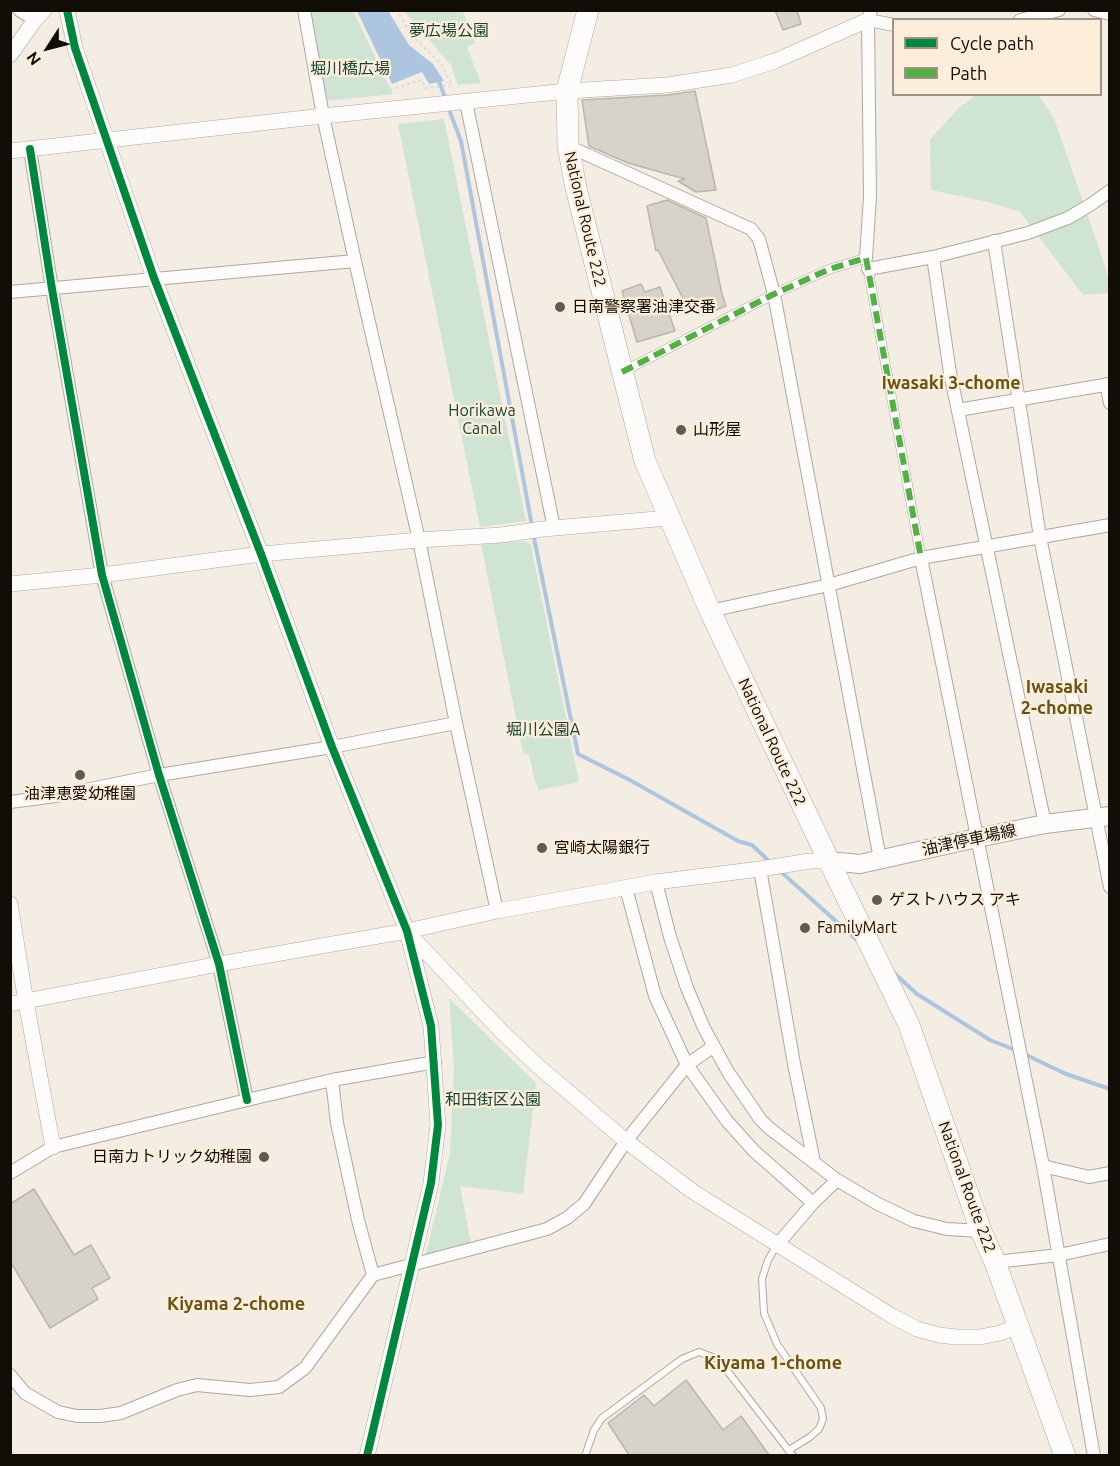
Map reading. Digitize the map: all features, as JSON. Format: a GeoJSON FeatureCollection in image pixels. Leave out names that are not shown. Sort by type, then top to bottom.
{"type":"FeatureCollection","features":[{"type":"Feature","properties":{"kind":"highway","name":"National Route 222"},"geometry":{"type":"LineString","coordinates":[[588,10],[567,91],[568,146],[576,188],[645,461],[710,611],[909,1025],[981,1231],[995,1262],[1065,1455]]}},
{"type":"Feature","properties":{"kind":"main road","name":"油津停車場線"},"geometry":{"type":"LineString","coordinates":[[829,861],[860,864],[1045,824],[1103,817]]}},
{"type":"Feature","properties":{"kind":"street"},"geometry":{"type":"LineString","coordinates":[[10,55],[40,15],[19,10]]}},
{"type":"Feature","properties":{"kind":"street"},"geometry":{"type":"LineString","coordinates":[[67,10],[75,48],[154,279],[261,554],[332,747],[407,931],[431,1026],[438,1125],[431,1183],[367,1455]]}},
{"type":"Feature","properties":{"kind":"street"},"geometry":{"type":"LineString","coordinates":[[304,10],[323,116],[354,261],[419,540],[497,911]]}},
{"type":"Feature","properties":{"kind":"street"},"geometry":{"type":"LineString","coordinates":[[1028,18],[1059,10]]}},
{"type":"Feature","properties":{"kind":"street"},"geometry":{"type":"LineString","coordinates":[[1094,10],[1110,14]]}},
{"type":"Feature","properties":{"kind":"street"},"geometry":{"type":"LineString","coordinates":[[870,15],[870,196],[867,263],[921,558],[1043,1166],[1094,1455]]}},
{"type":"Feature","properties":{"kind":"street"},"geometry":{"type":"LineString","coordinates":[[10,151],[567,91],[667,85],[732,75],[775,61],[870,15],[892,24]]}},
{"type":"Feature","properties":{"kind":"street"},"geometry":{"type":"LineString","coordinates":[[462,102],[549,529]]}},
{"type":"Feature","properties":{"kind":"street"},"geometry":{"type":"LineString","coordinates":[[568,146],[751,229],[759,239],[774,294],[880,859]]}},
{"type":"Feature","properties":{"kind":"street"},"geometry":{"type":"LineString","coordinates":[[30,149],[102,575],[159,775],[219,964],[247,1100]]}},
{"type":"Feature","properties":{"kind":"street"},"geometry":{"type":"LineString","coordinates":[[622,372],[774,294],[830,269],[933,257],[1028,233],[1068,218],[1110,190]]}},
{"type":"Feature","properties":{"kind":"street"},"geometry":{"type":"LineString","coordinates":[[993,241],[1040,537],[1103,817],[1110,887]]}},
{"type":"Feature","properties":{"kind":"street"},"geometry":{"type":"LineString","coordinates":[[933,257],[950,373],[1045,824]]}},
{"type":"Feature","properties":{"kind":"street"},"geometry":{"type":"LineString","coordinates":[[10,292],[354,261]]}},
{"type":"Feature","properties":{"kind":"street"},"geometry":{"type":"LineString","coordinates":[[958,410],[1108,384],[1110,404]]}},
{"type":"Feature","properties":{"kind":"street"},"geometry":{"type":"LineString","coordinates":[[10,584],[102,575],[261,554],[501,535],[668,518]]}},
{"type":"Feature","properties":{"kind":"street"},"geometry":{"type":"LineString","coordinates":[[710,611],[829,585],[921,558],[1110,525]]}},
{"type":"Feature","properties":{"kind":"street"},"geometry":{"type":"LineString","coordinates":[[10,802],[56,796],[159,775],[332,747],[456,723]]}},
{"type":"Feature","properties":{"kind":"street"},"geometry":{"type":"LineString","coordinates":[[10,1004],[407,931],[497,911],[656,882],[810,861],[829,861]]}},
{"type":"Feature","properties":{"kind":"street"},"geometry":{"type":"LineString","coordinates":[[760,869],[794,1064],[814,1162]]}},
{"type":"Feature","properties":{"kind":"street"},"geometry":{"type":"LineString","coordinates":[[656,882],[670,937],[687,988],[704,1028],[728,1072],[760,1119],[837,1180],[878,1204],[914,1221],[947,1229],[981,1231]]}},
{"type":"Feature","properties":{"kind":"street"},"geometry":{"type":"LineString","coordinates":[[626,888],[655,996],[687,1065],[727,1121],[754,1151],[813,1203]]}},
{"type":"Feature","properties":{"kind":"street"},"geometry":{"type":"LineString","coordinates":[[10,904],[53,1148]]}},
{"type":"Feature","properties":{"kind":"street"},"geometry":{"type":"LineString","coordinates":[[407,931],[503,1033],[539,1067],[626,1141],[692,1191],[892,1316],[917,1329],[939,1335],[980,1337],[1018,1326]]}},
{"type":"Feature","properties":{"kind":"street"},"geometry":{"type":"LineString","coordinates":[[10,1375],[25,1393],[58,1412],[77,1416],[121,1413],[177,1390],[197,1385],[250,1390],[279,1387],[305,1368],[373,1275],[547,1229],[567,1218],[584,1204],[626,1141],[687,1065],[714,1046]]}},
{"type":"Feature","properties":{"kind":"street"},"geometry":{"type":"LineString","coordinates":[[10,1173],[53,1148],[332,1080],[435,1062]]}},
{"type":"Feature","properties":{"kind":"street"},"geometry":{"type":"LineString","coordinates":[[332,1080],[337,1123],[358,1220],[373,1275]]}},
{"type":"Feature","properties":{"kind":"street"},"geometry":{"type":"LineString","coordinates":[[1043,1166],[1089,1177],[1110,1173]]}},
{"type":"Feature","properties":{"kind":"street"},"geometry":{"type":"LineString","coordinates":[[778,1244],[813,1203],[837,1180]]}},
{"type":"Feature","properties":{"kind":"street"},"geometry":{"type":"LineString","coordinates":[[995,1262],[1059,1255],[1110,1244]]}},
{"type":"Feature","properties":{"kind":"lane"},"geometry":{"type":"LineString","coordinates":[[585,1455],[594,1430],[602,1418],[682,1359],[699,1352],[718,1359],[791,1453],[819,1429],[823,1419],[821,1408],[777,1344],[764,1313],[762,1279],[768,1260],[778,1244]]}},
{"type":"Feature","properties":{"kind":"path"},"geometry":{"type":"LineString","coordinates":[[350,10],[388,90],[422,80],[425,88],[452,85],[442,65],[410,33],[397,10]]}},
{"type":"Feature","properties":{"kind":"green space","name":"堀川橋広場"},"geometry":{"type":"Polygon","coordinates":[[[311,11],[353,11],[393,94],[327,101],[311,11]]]}},
{"type":"Feature","properties":{"kind":"green space","name":"夢広場公園"},"geometry":{"type":"Polygon","coordinates":[[[404,11],[463,11],[475,43],[467,47],[481,83],[458,85],[451,65],[404,11]]]}},
{"type":"Feature","properties":{"kind":"green space"},"geometry":{"type":"Polygon","coordinates":[[[975,96],[1039,96],[1054,118],[1102,257],[1109,281],[1109,293],[1083,295],[1020,212],[988,202],[931,190],[930,139],[959,108],[975,96]]]}},
{"type":"Feature","properties":{"kind":"green space","name":"Horikawa Canal"},"geometry":{"type":"Polygon","coordinates":[[[444,119],[526,521],[480,527],[398,124],[444,119]]]}},
{"type":"Feature","properties":{"kind":"green space","name":"堀川公園A"},"geometry":{"type":"Polygon","coordinates":[[[525,541],[531,546],[579,782],[539,790],[529,755],[523,753],[481,544],[525,541]]]}},
{"type":"Feature","properties":{"kind":"green space","name":"和田街区公園"},"geometry":{"type":"Polygon","coordinates":[[[449,998],[536,1083],[523,1194],[460,1186],[472,1249],[424,1262],[450,1153],[454,1066],[449,998]]]}},
{"type":"Feature","properties":{"kind":"water"},"geometry":{"type":"Polygon","coordinates":[[[357,11],[388,11],[409,45],[433,64],[444,81],[429,84],[422,72],[392,84],[357,11]]]}},
{"type":"Feature","properties":{"kind":"building"},"geometry":{"type":"Polygon","coordinates":[[[775,10],[797,10],[801,24],[783,30],[775,10]]]}},
{"type":"Feature","properties":{"kind":"building"},"geometry":{"type":"Polygon","coordinates":[[[695,91],[716,190],[696,192],[678,181],[685,179],[628,163],[589,146],[582,100],[668,95],[695,91]]]}},
{"type":"Feature","properties":{"kind":"building"},"geometry":{"type":"Polygon","coordinates":[[[667,200],[706,218],[726,306],[703,315],[696,304],[687,306],[658,250],[656,251],[647,206],[667,200]]]}},
{"type":"Feature","properties":{"kind":"building"},"geometry":{"type":"Polygon","coordinates":[[[641,284],[645,292],[660,287],[675,331],[637,342],[622,291],[641,284]]]}},
{"type":"Feature","properties":{"kind":"building"},"geometry":{"type":"Polygon","coordinates":[[[34,1189],[74,1255],[91,1245],[110,1278],[92,1288],[98,1299],[50,1328],[10,1261],[10,1204],[34,1189]]]}},
{"type":"Feature","properties":{"kind":"building"},"geometry":{"type":"Polygon","coordinates":[[[686,1380],[723,1430],[741,1416],[769,1455],[629,1455],[608,1423],[644,1395],[654,1406],[686,1380]]]}},
{"type":"Feature","properties":{"kind":"waterway"},"geometry":{"type":"LineString","coordinates":[[438,79],[446,100]]}},
{"type":"Feature","properties":{"kind":"waterway"},"geometry":{"type":"LineString","coordinates":[[448,107],[461,141],[532,526]]}},
{"type":"Feature","properties":{"kind":"waterway"},"geometry":{"type":"LineString","coordinates":[[533,533],[578,754],[628,779],[738,841],[752,845],[771,863]]}},
{"type":"Feature","properties":{"kind":"waterway"},"geometry":{"type":"LineString","coordinates":[[779,870],[858,941]]}},
{"type":"Feature","properties":{"kind":"waterway"},"geometry":{"type":"LineString","coordinates":[[893,972],[917,994],[990,1040],[1018,1051]]}},
{"type":"Feature","properties":{"kind":"waterway"},"geometry":{"type":"LineString","coordinates":[[1024,1054],[1066,1074],[1110,1089]]}},
{"type":"Feature","properties":{"kind":"marked path"},"geometry":{"type":"LineString","coordinates":[[622,372],[774,294],[830,269],[866,258],[921,558]]}},
{"type":"Feature","properties":{"kind":"cycle path"},"geometry":{"type":"LineString","coordinates":[[67,10],[75,48],[154,278],[261,554],[332,747],[407,931],[431,1026],[438,1125],[431,1183],[367,1456]]}},
{"type":"Feature","properties":{"kind":"cycle path"},"geometry":{"type":"LineString","coordinates":[[30,149],[102,575],[159,775],[219,964],[247,1100]]}},
{"type":"Feature","properties":{"kind":"place","name":"日南警察署油津交番"},"geometry":{"type":"Point","coordinates":[560,307]}},
{"type":"Feature","properties":{"kind":"place","name":"山形屋"},"geometry":{"type":"Point","coordinates":[681,430]}},
{"type":"Feature","properties":{"kind":"place","name":"油津恵愛幼稚園"},"geometry":{"type":"Point","coordinates":[80,775]}},
{"type":"Feature","properties":{"kind":"place","name":"宮崎太陽銀行"},"geometry":{"type":"Point","coordinates":[542,848]}},
{"type":"Feature","properties":{"kind":"place","name":"ゲストハウス アキ"},"geometry":{"type":"Point","coordinates":[877,900]}},
{"type":"Feature","properties":{"kind":"place","name":"FamilyMart"},"geometry":{"type":"Point","coordinates":[805,928]}},
{"type":"Feature","properties":{"kind":"place","name":"日南カトリック幼稚園"},"geometry":{"type":"Point","coordinates":[264,1157]}},
{"type":"Feature","properties":{"kind":"district","name":"Iwasaki 3-chome"},"geometry":{"type":"Point","coordinates":[951,383]}},
{"type":"Feature","properties":{"kind":"district","name":"Iwasaki 2-chome"},"geometry":{"type":"Point","coordinates":[1057,697]}},
{"type":"Feature","properties":{"kind":"district","name":"Kiyama 2-chome"},"geometry":{"type":"Point","coordinates":[236,1304]}},
{"type":"Feature","properties":{"kind":"district","name":"Kiyama 1-chome"},"geometry":{"type":"Point","coordinates":[773,1363]}}]}
